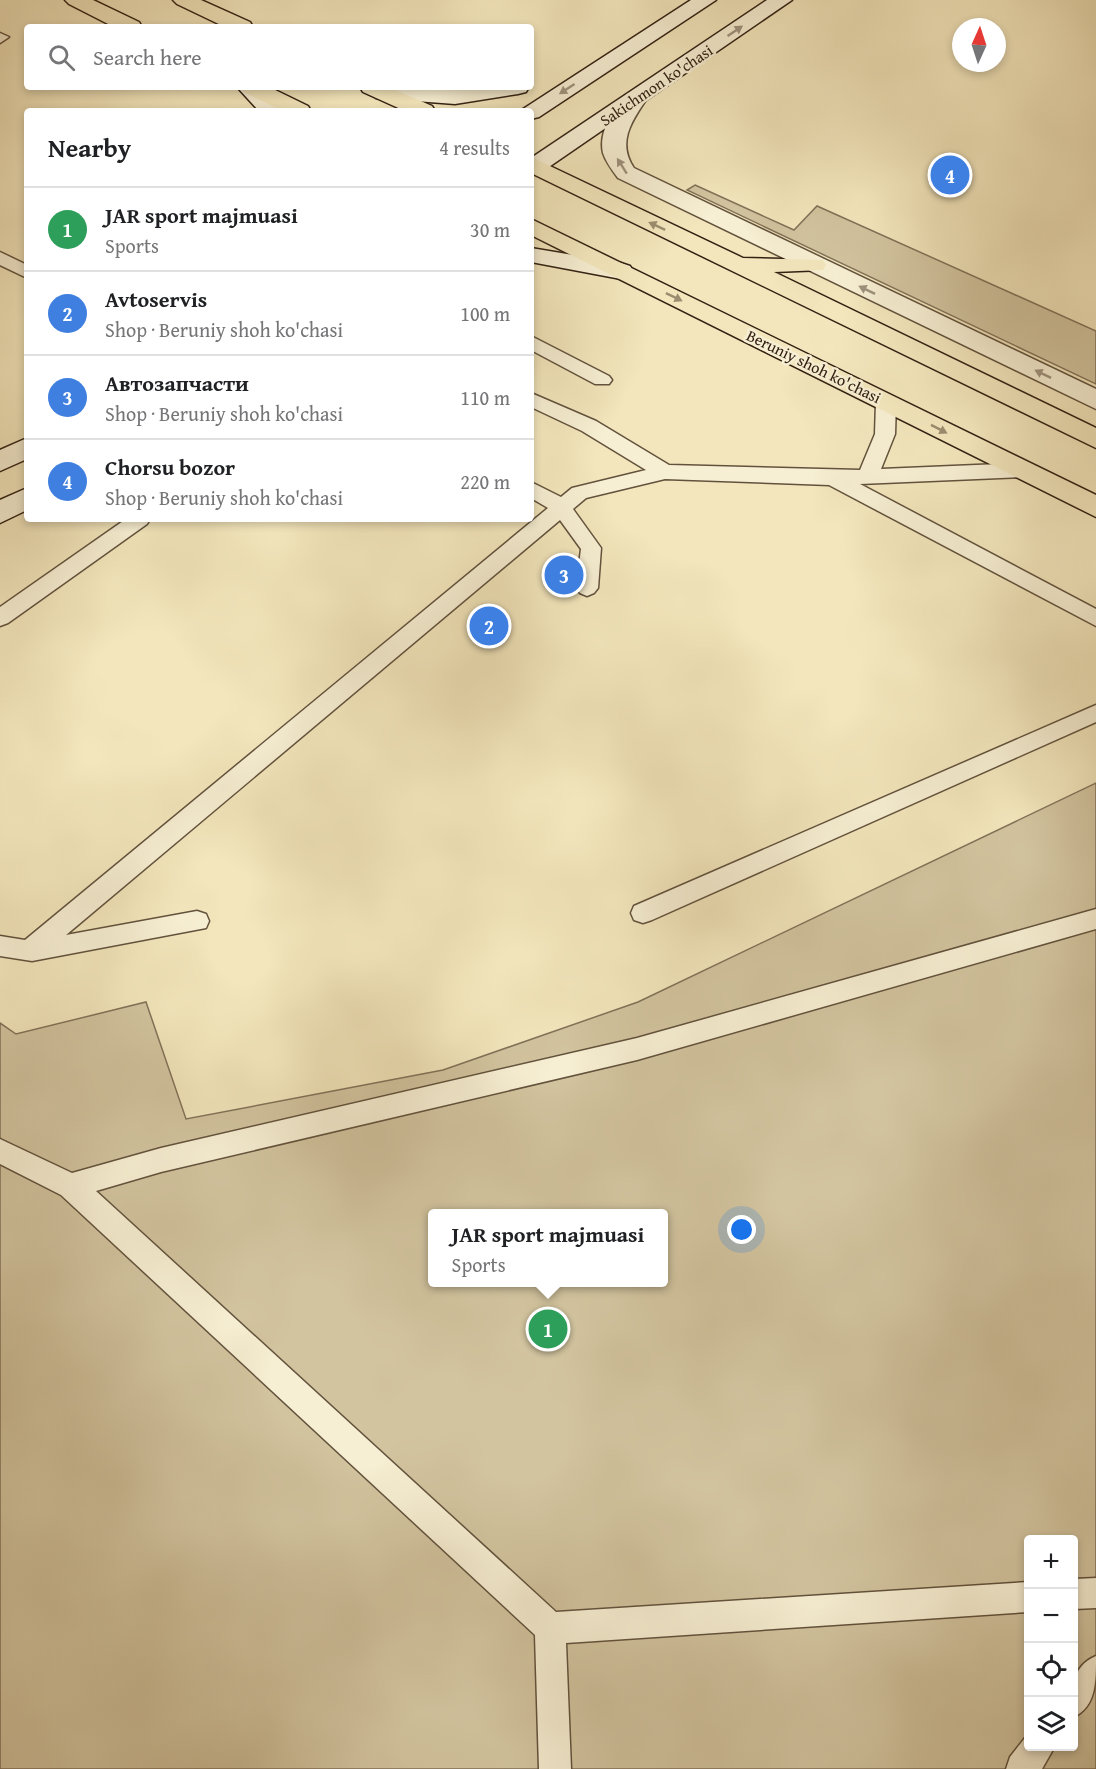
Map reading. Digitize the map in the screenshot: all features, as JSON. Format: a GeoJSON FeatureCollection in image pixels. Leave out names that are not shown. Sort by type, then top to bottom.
{"type":"FeatureCollection","features":[{"type":"Feature","properties":{"kind":"main road"},"geometry":{"type":"LineString","coordinates":[[76,0],[125,24]]}},
{"type":"Feature","properties":{"kind":"main road"},"geometry":{"type":"LineString","coordinates":[[184,0],[236,24]]}},
{"type":"Feature","properties":{"kind":"main road"},"geometry":{"type":"LineString","coordinates":[[534,110],[705,0]]}},
{"type":"Feature","properties":{"kind":"main road","name":"Sakichmon ko'chasi"},"geometry":{"type":"LineString","coordinates":[[534,166],[781,0]]}},
{"type":"Feature","properties":{"kind":"main road"},"geometry":{"type":"LineString","coordinates":[[534,81],[655,32]]}},
{"type":"Feature","properties":{"kind":"main road"},"geometry":{"type":"LineString","coordinates":[[253,90],[269,108]]}},
{"type":"Feature","properties":{"kind":"main road"},"geometry":{"type":"LineString","coordinates":[[256,90],[294,108]]}},
{"type":"Feature","properties":{"kind":"main road"},"geometry":{"type":"LineString","coordinates":[[378,90],[454,97],[489,90]]}},
{"type":"Feature","properties":{"kind":"main road"},"geometry":{"type":"LineString","coordinates":[[378,90],[417,108]]}},
{"type":"Feature","properties":{"kind":"main road"},"geometry":{"type":"LineString","coordinates":[[635,100],[616,124],[613,140],[617,160],[626,173],[770,254],[814,265],[1096,400]]}},
{"type":"Feature","properties":{"kind":"main road"},"geometry":{"type":"LineString","coordinates":[[534,168],[1096,439]]}},
{"type":"Feature","properties":{"kind":"main road","name":"Beruniy shoh ko'chasi"},"geometry":{"type":"LineString","coordinates":[[534,228],[1096,507]]}},
{"type":"Feature","properties":{"kind":"main road"},"geometry":{"type":"LineString","coordinates":[[736,265],[770,254]]}},
{"type":"Feature","properties":{"kind":"main road"},"geometry":{"type":"LineString","coordinates":[[770,254],[785,288]]}},
{"type":"Feature","properties":{"kind":"main road"},"geometry":{"type":"LineString","coordinates":[[534,256],[621,271]]}},
{"type":"Feature","properties":{"kind":"main road"},"geometry":{"type":"LineString","coordinates":[[0,462],[24,449]]}},
{"type":"Feature","properties":{"kind":"main road"},"geometry":{"type":"LineString","coordinates":[[0,513],[24,499]]}},
{"type":"Feature","properties":{"kind":"lane"},"geometry":{"type":"LineString","coordinates":[[0,257],[24,271]]}},
{"type":"Feature","properties":{"kind":"lane"},"geometry":{"type":"LineString","coordinates":[[534,344],[602,381]]}},
{"type":"Feature","properties":{"kind":"lane"},"geometry":{"type":"LineString","coordinates":[[534,400],[589,426],[665,472]]}},
{"type":"Feature","properties":{"kind":"lane"},"geometry":{"type":"LineString","coordinates":[[868,476],[885,434],[886,402]]}},
{"type":"Feature","properties":{"kind":"lane"},"geometry":{"type":"LineString","coordinates":[[29,951],[560,506],[579,493],[665,472],[833,478],[1021,470]]}},
{"type":"Feature","properties":{"kind":"lane"},"geometry":{"type":"LineString","coordinates":[[833,478],[1096,618]]}},
{"type":"Feature","properties":{"kind":"lane"},"geometry":{"type":"LineString","coordinates":[[534,491],[560,506],[591,548],[587,588]]}},
{"type":"Feature","properties":{"kind":"lane"},"geometry":{"type":"LineString","coordinates":[[0,618],[136,522]]}},
{"type":"Feature","properties":{"kind":"lane"},"geometry":{"type":"LineString","coordinates":[[643,913],[1096,713]]}},
{"type":"Feature","properties":{"kind":"lane"},"geometry":{"type":"LineString","coordinates":[[71,1186],[161,1160],[637,1049],[1096,919]]}},
{"type":"Feature","properties":{"kind":"lane"},"geometry":{"type":"LineString","coordinates":[[0,946],[29,951],[197,921]]}},
{"type":"Feature","properties":{"kind":"lane"},"geometry":{"type":"LineString","coordinates":[[0,1151],[71,1186],[550,1628],[555,1769]]}},
{"type":"Feature","properties":{"kind":"lane"},"geometry":{"type":"LineString","coordinates":[[1078,1594],[1096,1593]]}},
{"type":"Feature","properties":{"kind":"lane"},"geometry":{"type":"LineString","coordinates":[[550,1628],[1024,1597]]}},
{"type":"Feature","properties":{"kind":"lane"},"geometry":{"type":"LineString","coordinates":[[1077,1697],[1096,1672]]}},
{"type":"Feature","properties":{"kind":"lane"},"geometry":{"type":"LineString","coordinates":[[1022,1769],[1035,1751]]}},
{"type":"Feature","properties":{"kind":"shaded area"},"geometry":{"type":"Polygon","coordinates":[[[695,185],[794,230],[817,206],[1096,331],[1096,384],[687,190],[695,185]]]}},
{"type":"Feature","properties":{"kind":"shaded area"},"geometry":{"type":"Polygon","coordinates":[[[1096,783],[1096,1769],[0,1769],[0,1023],[16,1034],[146,1002],[186,1119],[443,1070],[638,1002],[1096,783]]]}},
{"type":"Feature","properties":{"kind":"place","name":"Chorsu bozor"},"geometry":{"type":"Point","coordinates":[950,175]}},
{"type":"Feature","properties":{"kind":"place","name":"Автозапчасти"},"geometry":{"type":"Point","coordinates":[564,575]}},
{"type":"Feature","properties":{"kind":"place","name":"Avtoservis"},"geometry":{"type":"Point","coordinates":[489,626]}},
{"type":"Feature","properties":{"kind":"place","name":"JAR sport majmuasi"},"geometry":{"type":"Point","coordinates":[548,1329]}}]}
